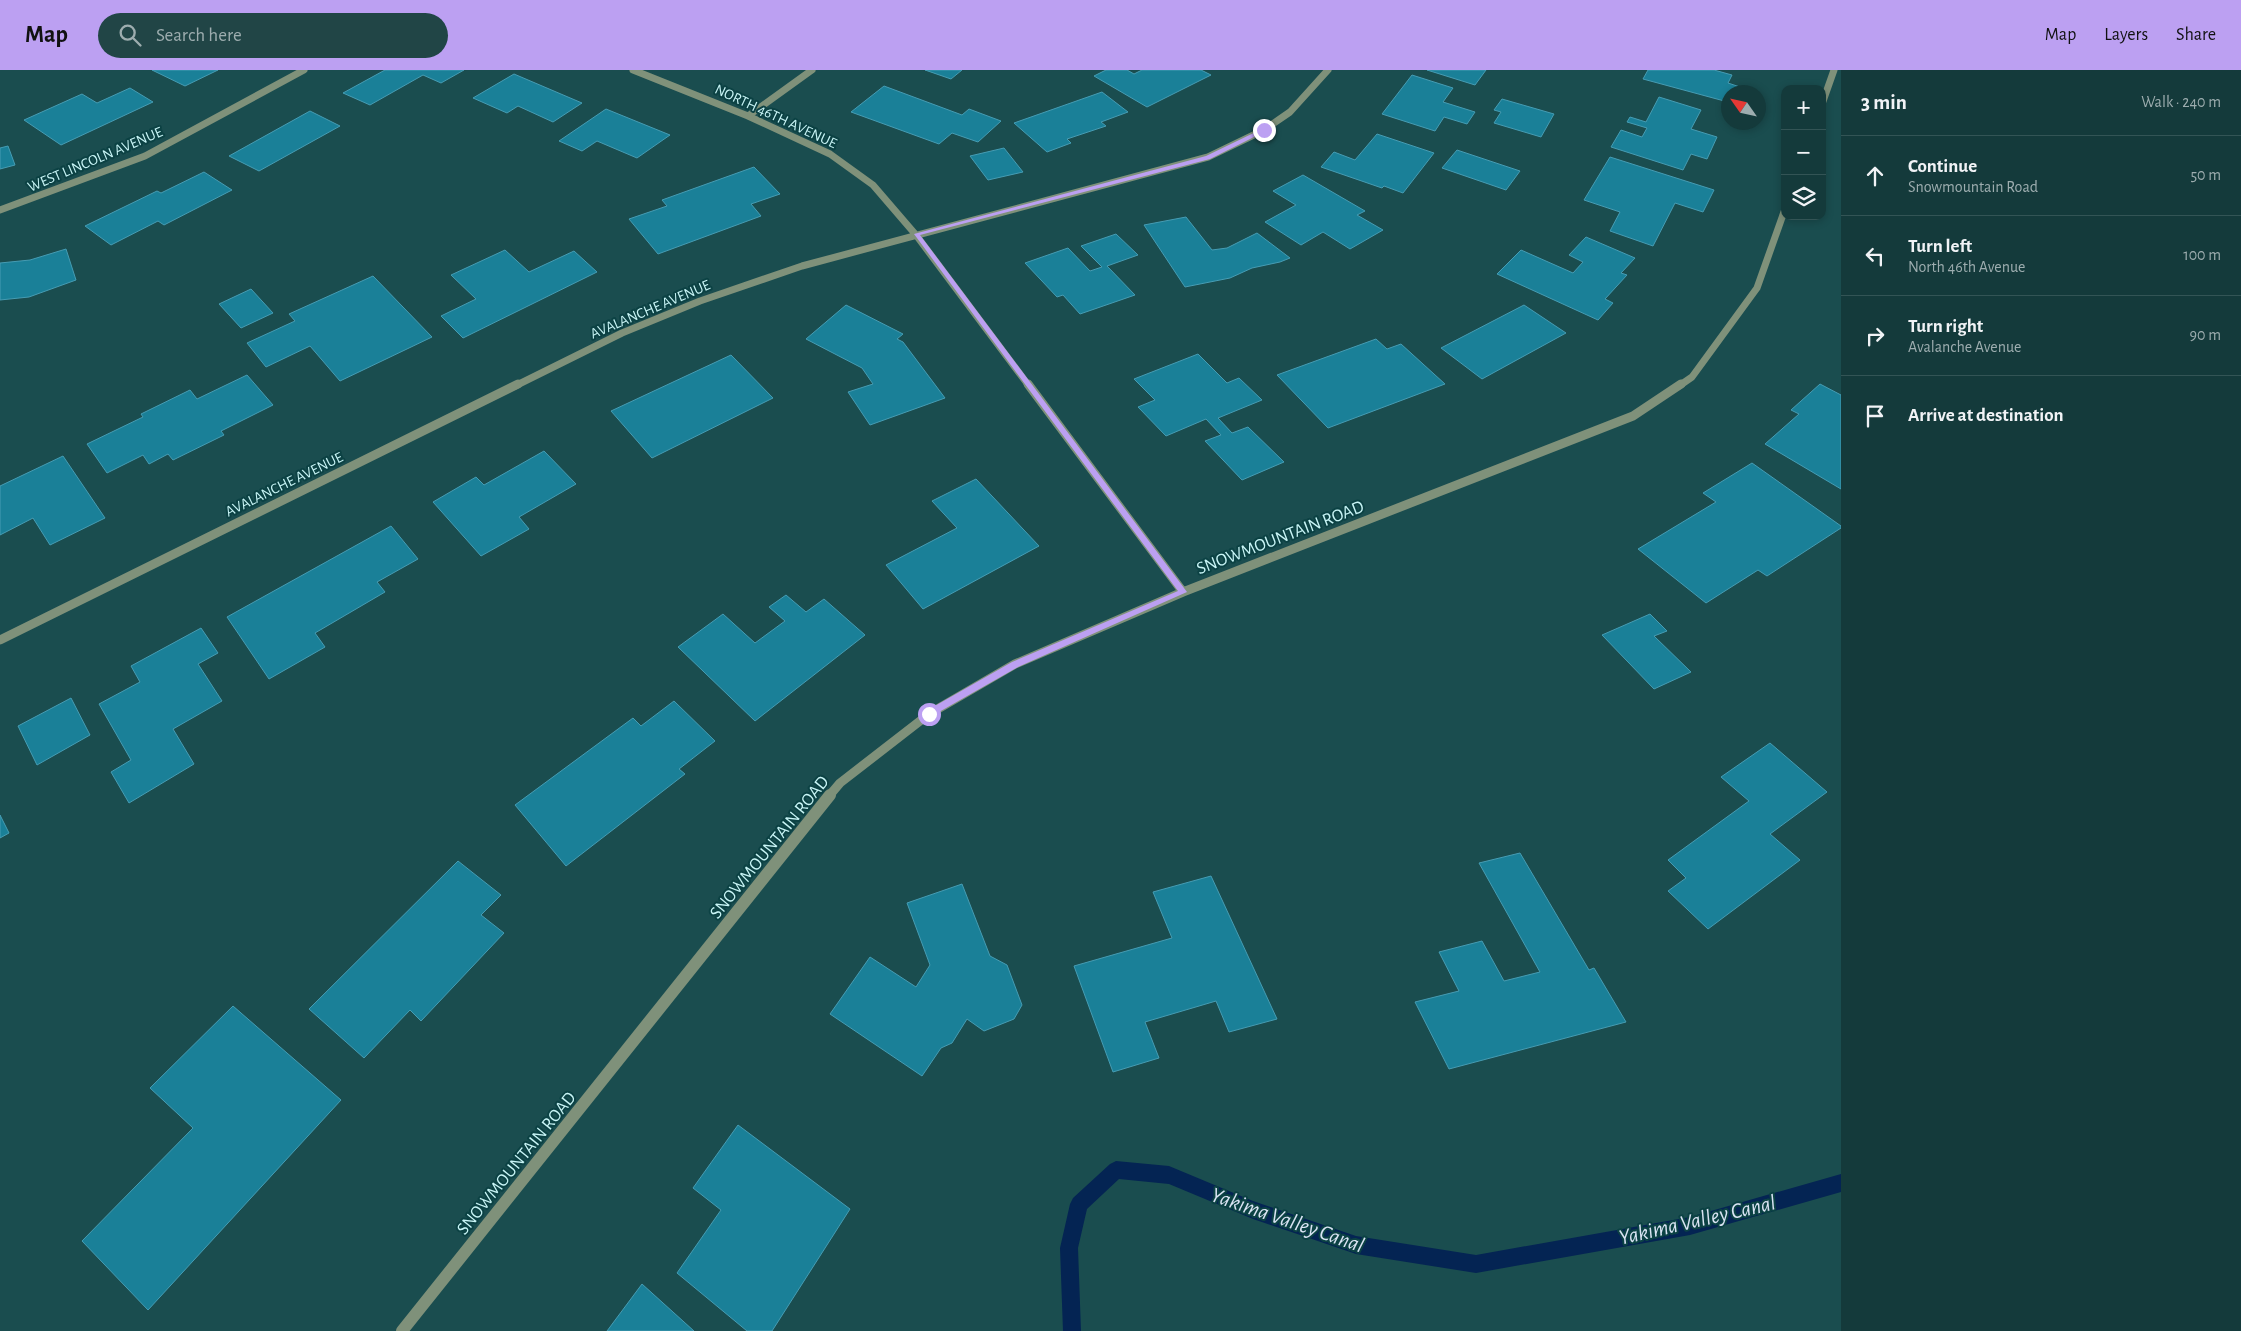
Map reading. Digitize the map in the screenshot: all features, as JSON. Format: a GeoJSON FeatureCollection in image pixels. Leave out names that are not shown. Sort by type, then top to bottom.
{"type":"FeatureCollection","features":[{"type":"Feature","properties":{"kind":"street","name":"WEST LINCOLN AVENUE"},"geometry":{"type":"LineString","coordinates":[[0,210],[145,156],[304,70]]}},
{"type":"Feature","properties":{"kind":"street","name":"NORTH 46TH AVENUE"},"geometry":{"type":"LineString","coordinates":[[633,70],[748,116],[830,154],[873,185],[916,234],[1183,592]]}},
{"type":"Feature","properties":{"kind":"street"},"geometry":{"type":"LineString","coordinates":[[748,116],[812,70]]}},
{"type":"Feature","properties":{"kind":"street","name":"AVALANCHE AVENUE"},"geometry":{"type":"LineString","coordinates":[[0,640],[622,333],[700,302],[802,266],[1208,157],[1264,130],[1290,112],[1328,70]]}},
{"type":"Feature","properties":{"kind":"street"},"geometry":{"type":"LineString","coordinates":[[1826,93],[1834,70]]}},
{"type":"Feature","properties":{"kind":"street","name":"SNOWMOUNTAIN ROAD"},"geometry":{"type":"LineString","coordinates":[[402,1331],[840,783],[929,714],[1015,664],[1183,592],[1633,416],[1692,377],[1714,349],[1757,288],[1781,220]]}},
{"type":"Feature","properties":{"kind":"building"},"geometry":{"type":"Polygon","coordinates":[[[152,70],[218,70],[185,86],[152,70]]]}},
{"type":"Feature","properties":{"kind":"building"},"geometry":{"type":"Polygon","coordinates":[[[385,70],[464,70],[441,83],[423,75],[370,105],[343,93],[385,70]]]}},
{"type":"Feature","properties":{"kind":"building"},"geometry":{"type":"Polygon","coordinates":[[[925,70],[962,70],[951,79],[925,70]]]}},
{"type":"Feature","properties":{"kind":"building"},"geometry":{"type":"Polygon","coordinates":[[[1106,70],[1127,70],[1134,74],[1142,70],[1201,70],[1211,75],[1147,107],[1094,76],[1106,70]]]}},
{"type":"Feature","properties":{"kind":"building"},"geometry":{"type":"Polygon","coordinates":[[[1427,70],[1486,70],[1475,85],[1427,70]]]}},
{"type":"Feature","properties":{"kind":"building"},"geometry":{"type":"Polygon","coordinates":[[[1648,70],[1714,70],[1732,75],[1728,83],[1734,85],[1721,85],[1721,100],[1643,79],[1648,70]]]}},
{"type":"Feature","properties":{"kind":"building"},"geometry":{"type":"Polygon","coordinates":[[[514,74],[582,103],[553,122],[518,106],[507,113],[473,98],[514,74]]]}},
{"type":"Feature","properties":{"kind":"building"},"geometry":{"type":"Polygon","coordinates":[[[1412,75],[1453,88],[1443,102],[1475,112],[1467,124],[1444,117],[1435,131],[1382,114],[1412,75]]]}},
{"type":"Feature","properties":{"kind":"building"},"geometry":{"type":"Polygon","coordinates":[[[884,86],[962,115],[969,109],[1001,121],[978,142],[952,133],[939,144],[851,112],[884,86]]]}},
{"type":"Feature","properties":{"kind":"building"},"geometry":{"type":"Polygon","coordinates":[[[130,88],[153,102],[61,145],[24,120],[82,94],[97,103],[130,88]]]}},
{"type":"Feature","properties":{"kind":"building"},"geometry":{"type":"Polygon","coordinates":[[[1102,92],[1128,112],[1101,122],[1106,126],[1067,139],[1071,143],[1047,152],[1014,123],[1102,92]]]}},
{"type":"Feature","properties":{"kind":"building"},"geometry":{"type":"Polygon","coordinates":[[[1659,97],[1701,110],[1691,129],[1717,137],[1707,159],[1691,154],[1683,170],[1611,147],[1621,130],[1642,137],[1647,128],[1627,122],[1630,117],[1646,122],[1659,97]]]}},
{"type":"Feature","properties":{"kind":"building"},"geometry":{"type":"Polygon","coordinates":[[[1502,99],[1554,114],[1541,137],[1494,123],[1501,112],[1494,110],[1502,99]]]}},
{"type":"Feature","properties":{"kind":"building"},"geometry":{"type":"Polygon","coordinates":[[[606,109],[670,135],[637,158],[597,141],[582,151],[559,141],[606,109]]]}},
{"type":"Feature","properties":{"kind":"building"},"geometry":{"type":"Polygon","coordinates":[[[310,111],[340,126],[259,171],[229,156],[310,111]]]}},
{"type":"Feature","properties":{"kind":"building"},"geometry":{"type":"Polygon","coordinates":[[[1377,134],[1434,153],[1403,193],[1384,186],[1382,188],[1321,167],[1334,152],[1355,160],[1377,134]]]}},
{"type":"Feature","properties":{"kind":"building"},"geometry":{"type":"Polygon","coordinates":[[[8,146],[15,165],[0,169],[0,148],[8,146]]]}},
{"type":"Feature","properties":{"kind":"building"},"geometry":{"type":"Polygon","coordinates":[[[1004,148],[1023,172],[988,180],[970,156],[1004,148]]]}},
{"type":"Feature","properties":{"kind":"building"},"geometry":{"type":"Polygon","coordinates":[[[1457,150],[1520,171],[1506,190],[1442,168],[1457,150]]]}},
{"type":"Feature","properties":{"kind":"building"},"geometry":{"type":"Polygon","coordinates":[[[1610,157],[1714,190],[1703,212],[1675,203],[1653,246],[1610,231],[1620,212],[1584,200],[1610,157]]]}},
{"type":"Feature","properties":{"kind":"building"},"geometry":{"type":"Polygon","coordinates":[[[754,167],[780,194],[751,204],[761,216],[658,254],[629,219],[667,206],[662,200],[754,167]]]}},
{"type":"Feature","properties":{"kind":"building"},"geometry":{"type":"Polygon","coordinates":[[[204,172],[232,190],[164,225],[158,221],[111,245],[85,226],[157,191],[161,193],[204,172]]]}},
{"type":"Feature","properties":{"kind":"building"},"geometry":{"type":"Polygon","coordinates":[[[1303,175],[1365,211],[1357,215],[1383,230],[1350,249],[1323,232],[1301,245],[1265,222],[1296,205],[1273,191],[1303,175]]]}},
{"type":"Feature","properties":{"kind":"building"},"geometry":{"type":"Polygon","coordinates":[[[1186,217],[1212,250],[1227,248],[1257,233],[1290,258],[1252,268],[1230,278],[1185,287],[1144,225],[1186,217]]]}},
{"type":"Feature","properties":{"kind":"building"},"geometry":{"type":"Polygon","coordinates":[[[1116,234],[1138,255],[1107,266],[1135,295],[1080,314],[1063,295],[1057,297],[1025,263],[1068,248],[1090,271],[1102,267],[1081,246],[1116,234]]]}},
{"type":"Feature","properties":{"kind":"building"},"geometry":{"type":"Polygon","coordinates":[[[1586,237],[1635,258],[1621,273],[1627,275],[1605,299],[1613,303],[1598,320],[1497,274],[1521,250],[1573,273],[1583,262],[1569,255],[1586,237]]]}},
{"type":"Feature","properties":{"kind":"building"},"geometry":{"type":"Polygon","coordinates":[[[66,249],[76,280],[29,297],[0,300],[0,263],[30,260],[66,249]]]}},
{"type":"Feature","properties":{"kind":"building"},"geometry":{"type":"Polygon","coordinates":[[[505,250],[529,272],[574,251],[597,272],[463,338],[441,316],[476,299],[451,275],[505,250]]]}},
{"type":"Feature","properties":{"kind":"building"},"geometry":{"type":"Polygon","coordinates":[[[373,276],[432,337],[340,381],[310,346],[266,367],[247,343],[295,321],[289,314],[373,276]]]}},
{"type":"Feature","properties":{"kind":"building"},"geometry":{"type":"Polygon","coordinates":[[[251,289],[273,313],[241,328],[219,304],[251,289]]]}},
{"type":"Feature","properties":{"kind":"building"},"geometry":{"type":"Polygon","coordinates":[[[846,305],[903,334],[897,339],[903,342],[945,398],[870,425],[848,392],[873,384],[862,368],[806,339],[846,305]]]}},
{"type":"Feature","properties":{"kind":"building"},"geometry":{"type":"Polygon","coordinates":[[[1524,305],[1566,333],[1482,379],[1441,348],[1524,305]]]}},
{"type":"Feature","properties":{"kind":"building"},"geometry":{"type":"Polygon","coordinates":[[[1376,339],[1387,349],[1401,344],[1445,384],[1328,428],[1277,375],[1376,339]]]}},
{"type":"Feature","properties":{"kind":"building"},"geometry":{"type":"Polygon","coordinates":[[[1198,354],[1227,383],[1239,378],[1262,400],[1218,418],[1232,433],[1248,427],[1284,462],[1242,480],[1205,441],[1221,435],[1206,419],[1166,436],[1138,407],[1155,400],[1134,379],[1198,354]]]}},
{"type":"Feature","properties":{"kind":"building"},"geometry":{"type":"Polygon","coordinates":[[[731,355],[773,398],[652,458],[611,411],[731,355]]]}},
{"type":"Feature","properties":{"kind":"building"},"geometry":{"type":"Polygon","coordinates":[[[247,375],[273,405],[221,431],[224,435],[173,460],[168,454],[149,464],[143,455],[107,473],[87,444],[143,417],[141,414],[190,390],[197,399],[247,375]]]}},
{"type":"Feature","properties":{"kind":"building"},"geometry":{"type":"Polygon","coordinates":[[[1820,384],[1841,395],[1841,489],[1765,444],[1799,414],[1791,410],[1820,384]]]}},
{"type":"Feature","properties":{"kind":"building"},"geometry":{"type":"Polygon","coordinates":[[[544,451],[576,484],[519,517],[529,529],[481,556],[433,502],[476,477],[484,485],[544,451]]]}},
{"type":"Feature","properties":{"kind":"building"},"geometry":{"type":"Polygon","coordinates":[[[63,456],[105,518],[50,545],[33,518],[0,535],[0,486],[63,456]]]}},
{"type":"Feature","properties":{"kind":"building"},"geometry":{"type":"Polygon","coordinates":[[[1752,463],[1841,526],[1841,528],[1767,576],[1758,570],[1706,603],[1638,549],[1716,502],[1703,493],[1752,463]]]}},
{"type":"Feature","properties":{"kind":"building"},"geometry":{"type":"Polygon","coordinates":[[[976,479],[1039,546],[923,609],[886,565],[957,528],[932,501],[976,479]]]}},
{"type":"Feature","properties":{"kind":"building"},"geometry":{"type":"Polygon","coordinates":[[[391,526],[418,559],[377,582],[385,592],[315,633],[325,647],[269,679],[227,617],[391,526]]]}},
{"type":"Feature","properties":{"kind":"building"},"geometry":{"type":"Polygon","coordinates":[[[786,595],[806,612],[824,599],[865,635],[755,721],[678,647],[723,614],[755,643],[785,621],[769,607],[786,595]]]}},
{"type":"Feature","properties":{"kind":"building"},"geometry":{"type":"Polygon","coordinates":[[[1650,614],[1667,631],[1654,636],[1691,672],[1654,689],[1602,635],[1650,614]]]}},
{"type":"Feature","properties":{"kind":"building"},"geometry":{"type":"Polygon","coordinates":[[[201,628],[218,653],[198,664],[222,701],[173,729],[194,764],[129,803],[111,772],[131,760],[99,704],[140,682],[131,666],[201,628]]]}},
{"type":"Feature","properties":{"kind":"building"},"geometry":{"type":"Polygon","coordinates":[[[71,698],[90,735],[37,765],[18,726],[71,698]]]}},
{"type":"Feature","properties":{"kind":"building"},"geometry":{"type":"Polygon","coordinates":[[[674,701],[715,741],[679,769],[685,774],[566,866],[515,805],[633,718],[641,726],[674,701]]]}},
{"type":"Feature","properties":{"kind":"building"},"geometry":{"type":"Polygon","coordinates":[[[1770,743],[1827,792],[1770,834],[1800,860],[1708,929],[1668,891],[1686,878],[1668,860],[1749,801],[1721,777],[1770,743]]]}},
{"type":"Feature","properties":{"kind":"building"},"geometry":{"type":"Polygon","coordinates":[[[0,815],[9,833],[0,838],[0,815]]]}},
{"type":"Feature","properties":{"kind":"building"},"geometry":{"type":"Polygon","coordinates":[[[1520,853],[1589,970],[1594,968],[1626,1022],[1449,1069],[1415,1002],[1459,991],[1439,952],[1482,941],[1504,981],[1540,972],[1479,863],[1520,853]]]}},
{"type":"Feature","properties":{"kind":"building"},"geometry":{"type":"Polygon","coordinates":[[[458,861],[501,895],[481,915],[504,933],[421,1021],[410,1010],[364,1058],[309,1009],[458,861]]]}},
{"type":"Feature","properties":{"kind":"building"},"geometry":{"type":"Polygon","coordinates":[[[1211,876],[1277,1019],[1229,1032],[1216,1001],[1145,1022],[1159,1058],[1113,1072],[1074,966],[1172,938],[1153,892],[1211,876]]]}},
{"type":"Feature","properties":{"kind":"building"},"geometry":{"type":"Polygon","coordinates":[[[962,884],[990,956],[1007,965],[1022,1005],[1014,1019],[984,1031],[967,1019],[952,1043],[941,1048],[922,1076],[830,1014],[870,957],[916,987],[930,965],[907,903],[962,884]]]}},
{"type":"Feature","properties":{"kind":"building"},"geometry":{"type":"Polygon","coordinates":[[[233,1006],[341,1100],[148,1310],[82,1241],[193,1128],[150,1088],[233,1006]]]}},
{"type":"Feature","properties":{"kind":"building"},"geometry":{"type":"Polygon","coordinates":[[[738,1125],[850,1209],[772,1331],[747,1331],[677,1273],[721,1210],[693,1188],[738,1125]]]}},
{"type":"Feature","properties":{"kind":"building"},"geometry":{"type":"Polygon","coordinates":[[[642,1284],[694,1331],[607,1331],[642,1284]]]}},
{"type":"Feature","properties":{"kind":"waterway","name":"Yakima Valley Canal"},"geometry":{"type":"LineString","coordinates":[[1072,1331],[1069,1248],[1079,1204],[1116,1170],[1169,1175],[1253,1210],[1356,1245],[1476,1264],[1690,1226],[1841,1183]]}},
{"type":"Feature","properties":{"kind":"route"},"geometry":{"type":"LineString","coordinates":[[929,714],[1015,664],[1183,592],[916,234],[1208,157],[1264,130]]}}]}
